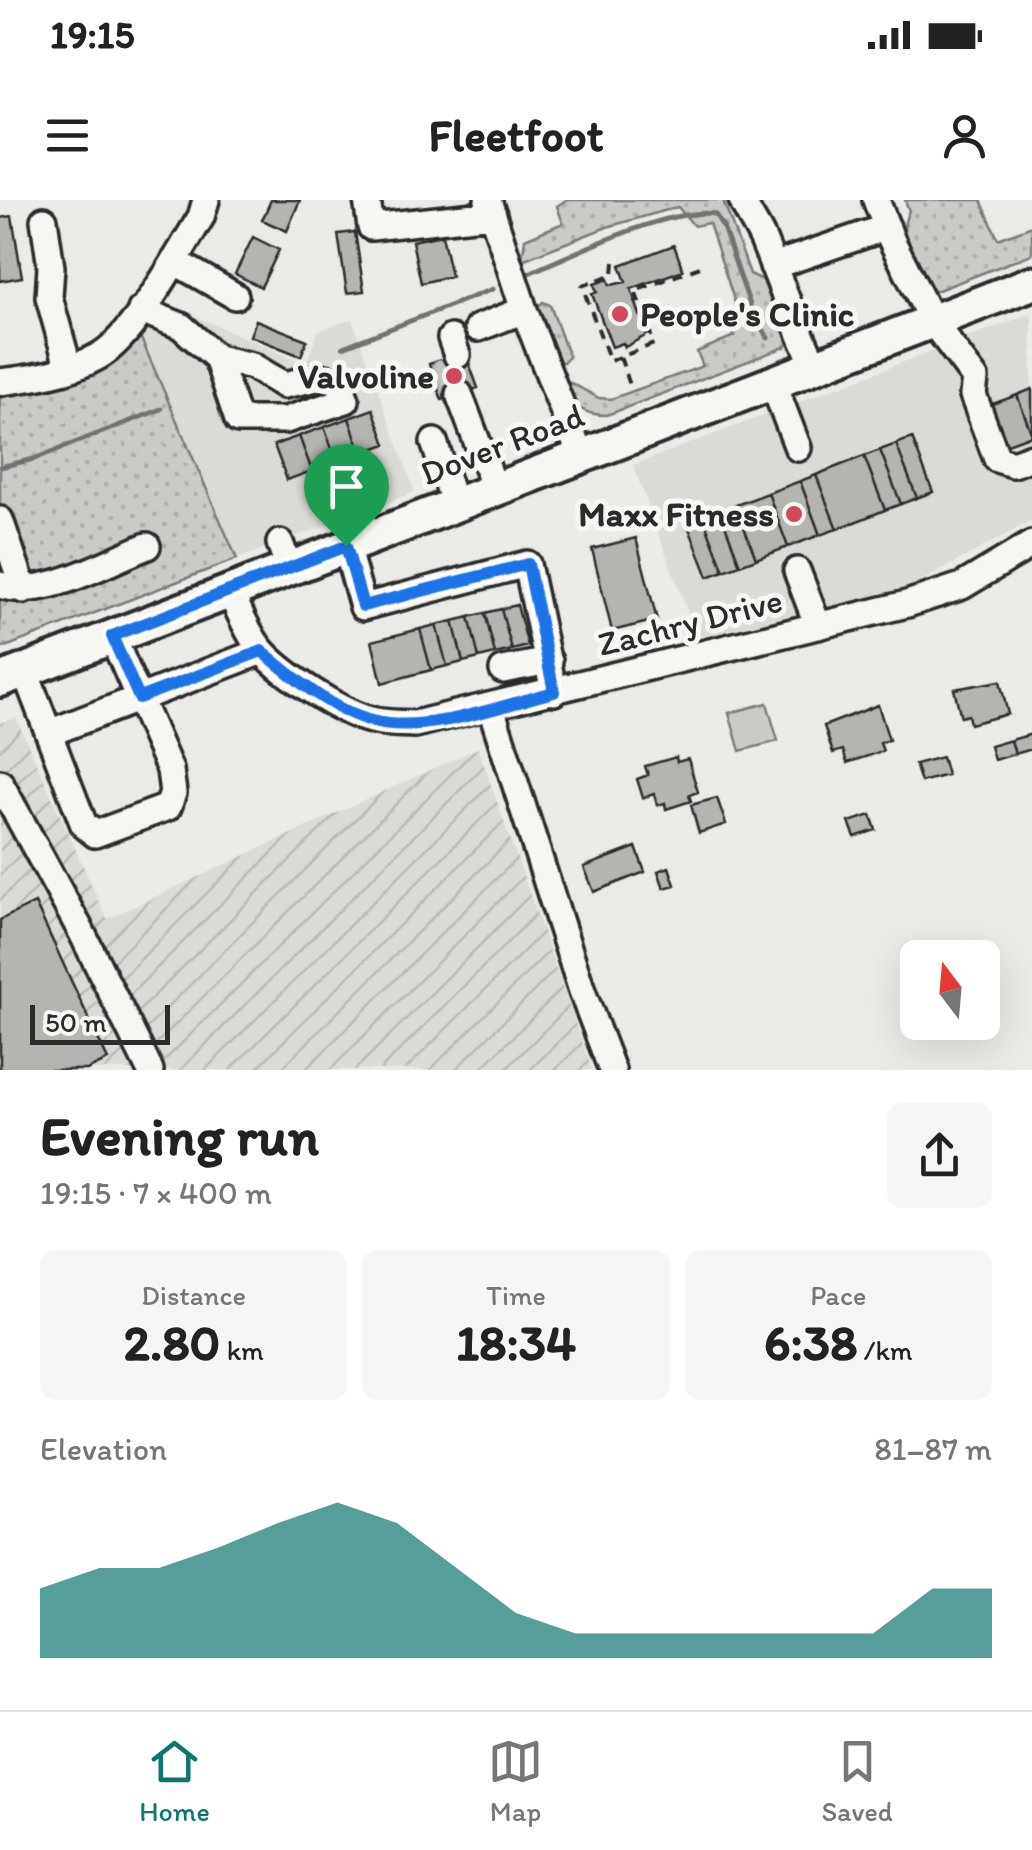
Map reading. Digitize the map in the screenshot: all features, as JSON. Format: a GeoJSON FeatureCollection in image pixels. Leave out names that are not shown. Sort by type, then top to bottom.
{"type":"FeatureCollection","features":[{"type":"Feature","properties":{"kind":"main road","name":"Dover Road"},"geometry":{"type":"LineString","coordinates":[[12,674],[230,590],[284,556],[496,489],[1032,282]]}},
{"type":"Feature","properties":{"kind":"street"},"geometry":{"type":"LineString","coordinates":[[0,382],[68,369],[102,354],[141,310],[201,217],[206,200]]}},
{"type":"Feature","properties":{"kind":"street"},"geometry":{"type":"LineString","coordinates":[[366,200],[371,228],[490,207],[524,310],[581,456]]}},
{"type":"Feature","properties":{"kind":"street"},"geometry":{"type":"LineString","coordinates":[[742,200],[815,366]]}},
{"type":"Feature","properties":{"kind":"street"},"geometry":{"type":"LineString","coordinates":[[876,200],[932,321],[975,378],[973,394],[997,459],[1013,464],[1032,457]]}},
{"type":"Feature","properties":{"kind":"street"},"geometry":{"type":"LineString","coordinates":[[44,220],[51,267],[49,297],[68,369]]}},
{"type":"Feature","properties":{"kind":"street"},"geometry":{"type":"LineString","coordinates":[[773,266],[887,227]]}},
{"type":"Feature","properties":{"kind":"street"},"geometry":{"type":"LineString","coordinates":[[174,261],[235,296]]}},
{"type":"Feature","properties":{"kind":"street"},"geometry":{"type":"LineString","coordinates":[[141,310],[181,326],[216,358],[238,420],[286,420],[346,400],[338,381],[321,377],[284,384],[252,366],[216,358]]}},
{"type":"Feature","properties":{"kind":"street"},"geometry":{"type":"LineString","coordinates":[[478,328],[524,310]]}},
{"type":"Feature","properties":{"kind":"street"},"geometry":{"type":"LineString","coordinates":[[773,383],[798,448]]}},
{"type":"Feature","properties":{"kind":"street"},"geometry":{"type":"LineString","coordinates":[[465,392],[496,489]]}},
{"type":"Feature","properties":{"kind":"street"},"geometry":{"type":"LineString","coordinates":[[434,442],[455,504]]}},
{"type":"Feature","properties":{"kind":"street"},"geometry":{"type":"LineString","coordinates":[[0,520],[12,588],[46,586],[147,546]]}},
{"type":"Feature","properties":{"kind":"street"},"geometry":{"type":"LineString","coordinates":[[358,532],[363,606],[528,564],[554,692]]}},
{"type":"Feature","properties":{"kind":"street","name":"Zachry Drive"},"geometry":{"type":"LineString","coordinates":[[230,590],[262,651],[341,708],[373,721],[414,724],[906,604],[962,586],[1032,544]]}},
{"type":"Feature","properties":{"kind":"street"},"geometry":{"type":"LineString","coordinates":[[797,571],[818,626]]}},
{"type":"Feature","properties":{"kind":"street"},"geometry":{"type":"LineString","coordinates":[[12,674],[48,734],[84,825],[95,834],[168,808],[173,792],[170,770],[112,636]]}},
{"type":"Feature","properties":{"kind":"street"},"geometry":{"type":"LineString","coordinates":[[48,734],[262,651]]}},
{"type":"Feature","properties":{"kind":"street"},"geometry":{"type":"LineString","coordinates":[[504,670],[549,662]]}},
{"type":"Feature","properties":{"kind":"street"},"geometry":{"type":"LineString","coordinates":[[492,708],[583,994],[612,1070]]}},
{"type":"Feature","properties":{"kind":"street"},"geometry":{"type":"LineString","coordinates":[[0,783],[6,812],[81,931],[150,1070]]}},
{"type":"Feature","properties":{"kind":"path"},"geometry":{"type":"LineString","coordinates":[[614,262],[613,274],[582,286],[610,360],[654,344],[635,291],[700,267]]}},
{"type":"Feature","properties":{"kind":"path"},"geometry":{"type":"LineString","coordinates":[[620,357],[630,385]]}},
{"type":"Feature","properties":{"kind":"shaded area"},"geometry":{"type":"Polygon","coordinates":[[[566,200],[723,200],[750,274],[763,280],[790,341],[785,347],[607,415],[582,410],[567,390],[571,383],[599,398],[611,399],[703,366],[697,352],[734,336],[728,322],[736,306],[709,223],[694,226],[678,207],[607,227],[522,260],[525,239],[563,223],[557,206],[566,200]]]}},
{"type":"Feature","properties":{"kind":"shaded area"},"geometry":{"type":"Polygon","coordinates":[[[905,200],[981,200],[998,239],[1032,226],[1032,254],[933,292],[908,254],[904,232],[909,211],[905,200]]]}},
{"type":"Feature","properties":{"kind":"shaded area"},"geometry":{"type":"Polygon","coordinates":[[[162,302],[306,364],[318,331],[352,319],[415,492],[237,559],[139,334],[162,302]]]}},
{"type":"Feature","properties":{"kind":"shaded area"},"geometry":{"type":"Polygon","coordinates":[[[543,302],[550,305],[569,357],[562,363],[554,361],[535,309],[543,302]]]}},
{"type":"Feature","properties":{"kind":"shaded area"},"geometry":{"type":"Polygon","coordinates":[[[1032,313],[1032,520],[909,588],[697,637],[633,465],[1032,313]]]}},
{"type":"Feature","properties":{"kind":"shaded area"},"geometry":{"type":"Polygon","coordinates":[[[139,334],[237,559],[0,649],[0,398],[83,376],[139,334]]]}},
{"type":"Feature","properties":{"kind":"shaded area"},"geometry":{"type":"Polygon","coordinates":[[[767,703],[778,741],[740,751],[729,713],[767,703]]]}},
{"type":"Feature","properties":{"kind":"shaded area"},"geometry":{"type":"Polygon","coordinates":[[[16,718],[107,919],[478,748],[592,1070],[0,1070],[0,723],[16,718]]]}},
{"type":"Feature","properties":{"kind":"building"},"geometry":{"type":"Polygon","coordinates":[[[271,200],[300,200],[287,231],[262,220],[271,200]]]}},
{"type":"Feature","properties":{"kind":"building"},"geometry":{"type":"Polygon","coordinates":[[[12,216],[22,277],[0,281],[0,218],[12,216]]]}},
{"type":"Feature","properties":{"kind":"building"},"geometry":{"type":"Polygon","coordinates":[[[355,232],[364,291],[347,293],[338,234],[355,232]]]}},
{"type":"Feature","properties":{"kind":"building"},"geometry":{"type":"Polygon","coordinates":[[[442,235],[451,276],[421,283],[412,241],[442,235]]]}},
{"type":"Feature","properties":{"kind":"building"},"geometry":{"type":"Polygon","coordinates":[[[253,237],[279,250],[261,287],[235,274],[253,237]]]}},
{"type":"Feature","properties":{"kind":"building","name":"People's Clinic"},"geometry":{"type":"Polygon","coordinates":[[[674,245],[683,270],[631,289],[647,335],[625,347],[623,343],[612,347],[592,294],[597,292],[594,284],[608,279],[610,285],[626,282],[620,265],[674,245]]]}},
{"type":"Feature","properties":{"kind":"building"},"geometry":{"type":"Polygon","coordinates":[[[256,320],[307,340],[301,356],[250,336],[256,320]]]}},
{"type":"Feature","properties":{"kind":"building","name":"Valvoline"},"geometry":{"type":"Polygon","coordinates":[[[465,352],[478,388],[442,400],[429,364],[465,352]]]}},
{"type":"Feature","properties":{"kind":"building"},"geometry":{"type":"Polygon","coordinates":[[[1032,389],[1032,435],[1017,395],[1032,389]]]}},
{"type":"Feature","properties":{"kind":"building"},"geometry":{"type":"Polygon","coordinates":[[[1017,395],[1032,435],[1002,446],[987,406],[1017,395]]]}},
{"type":"Feature","properties":{"kind":"building"},"geometry":{"type":"Polygon","coordinates":[[[373,409],[386,444],[361,453],[349,418],[373,409]]]}},
{"type":"Feature","properties":{"kind":"building"},"geometry":{"type":"Polygon","coordinates":[[[349,418],[361,453],[337,462],[324,427],[349,418]]]}},
{"type":"Feature","properties":{"kind":"building"},"geometry":{"type":"Polygon","coordinates":[[[324,427],[337,462],[312,471],[299,436],[324,427]]]}},
{"type":"Feature","properties":{"kind":"building"},"geometry":{"type":"Polygon","coordinates":[[[299,436],[312,471],[287,480],[274,445],[299,436]]]}},
{"type":"Feature","properties":{"kind":"building"},"geometry":{"type":"Polygon","coordinates":[[[912,438],[933,492],[917,498],[896,444],[912,438]]]}},
{"type":"Feature","properties":{"kind":"building"},"geometry":{"type":"Polygon","coordinates":[[[896,444],[917,498],[901,504],[880,450],[896,444]]]}},
{"type":"Feature","properties":{"kind":"building"},"geometry":{"type":"Polygon","coordinates":[[[880,450],[901,504],[885,510],[864,456],[880,450]]]}},
{"type":"Feature","properties":{"kind":"building"},"geometry":{"type":"Polygon","coordinates":[[[864,456],[885,510],[837,529],[816,475],[864,456]]]}},
{"type":"Feature","properties":{"kind":"building"},"geometry":{"type":"Polygon","coordinates":[[[816,475],[837,529],[820,535],[800,481],[816,475]]]}},
{"type":"Feature","properties":{"kind":"building","name":"Maxx Fitness"},"geometry":{"type":"Polygon","coordinates":[[[800,481],[820,535],[788,547],[768,493],[800,481]]]}},
{"type":"Feature","properties":{"kind":"building"},"geometry":{"type":"Polygon","coordinates":[[[768,493],[788,547],[756,559],[736,505],[768,493]]]}},
{"type":"Feature","properties":{"kind":"building"},"geometry":{"type":"Polygon","coordinates":[[[736,505],[756,559],[740,565],[720,511],[736,505]]]}},
{"type":"Feature","properties":{"kind":"building"},"geometry":{"type":"Polygon","coordinates":[[[720,511],[740,565],[724,571],[703,517],[720,511]]]}},
{"type":"Feature","properties":{"kind":"building"},"geometry":{"type":"Polygon","coordinates":[[[703,517],[724,571],[708,577],[687,523],[703,517]]]}},
{"type":"Feature","properties":{"kind":"building"},"geometry":{"type":"Polygon","coordinates":[[[636,538],[657,620],[612,631],[592,549],[636,538]]]}},
{"type":"Feature","properties":{"kind":"building"},"geometry":{"type":"Polygon","coordinates":[[[517,605],[528,646],[512,650],[501,609],[517,605]]]}},
{"type":"Feature","properties":{"kind":"building"},"geometry":{"type":"Polygon","coordinates":[[[501,609],[512,650],[495,654],[485,613],[501,609]]]}},
{"type":"Feature","properties":{"kind":"building"},"geometry":{"type":"Polygon","coordinates":[[[485,613],[495,654],[479,658],[469,617],[485,613]]]}},
{"type":"Feature","properties":{"kind":"building"},"geometry":{"type":"Polygon","coordinates":[[[469,617],[479,658],[463,662],[453,621],[469,617]]]}},
{"type":"Feature","properties":{"kind":"building"},"geometry":{"type":"Polygon","coordinates":[[[453,621],[463,662],[447,666],[436,625],[453,621]]]}},
{"type":"Feature","properties":{"kind":"building"},"geometry":{"type":"Polygon","coordinates":[[[436,625],[447,666],[431,670],[420,629],[436,625]]]}},
{"type":"Feature","properties":{"kind":"building"},"geometry":{"type":"Polygon","coordinates":[[[420,629],[431,670],[382,683],[372,641],[420,629]]]}},
{"type":"Feature","properties":{"kind":"building"},"geometry":{"type":"Polygon","coordinates":[[[1000,681],[1008,714],[970,724],[968,715],[961,717],[954,689],[1000,681]]]}},
{"type":"Feature","properties":{"kind":"building"},"geometry":{"type":"Polygon","coordinates":[[[878,705],[889,740],[880,743],[883,751],[847,763],[843,750],[833,753],[824,726],[878,705]]]}},
{"type":"Feature","properties":{"kind":"building"},"geometry":{"type":"Polygon","coordinates":[[[1032,734],[1032,749],[1015,754],[1011,740],[1032,734]]]}},
{"type":"Feature","properties":{"kind":"building"},"geometry":{"type":"Polygon","coordinates":[[[1011,740],[1015,754],[994,760],[990,746],[1011,740]]]}},
{"type":"Feature","properties":{"kind":"building"},"geometry":{"type":"Polygon","coordinates":[[[676,757],[677,762],[688,759],[698,792],[689,795],[691,801],[666,809],[665,803],[657,805],[654,794],[643,798],[637,779],[648,775],[645,766],[676,757]]]}},
{"type":"Feature","properties":{"kind":"building"},"geometry":{"type":"Polygon","coordinates":[[[942,757],[947,775],[921,782],[915,764],[942,757]]]}},
{"type":"Feature","properties":{"kind":"building"},"geometry":{"type":"Polygon","coordinates":[[[717,798],[726,824],[699,833],[691,805],[717,798]]]}},
{"type":"Feature","properties":{"kind":"building"},"geometry":{"type":"Polygon","coordinates":[[[871,815],[876,830],[855,837],[849,822],[871,815]]]}},
{"type":"Feature","properties":{"kind":"building"},"geometry":{"type":"Polygon","coordinates":[[[636,847],[645,872],[594,892],[584,867],[636,847]]]}},
{"type":"Feature","properties":{"kind":"building"},"geometry":{"type":"Polygon","coordinates":[[[669,867],[675,885],[664,888],[658,871],[669,867]]]}},
{"type":"Feature","properties":{"kind":"building"},"geometry":{"type":"Polygon","coordinates":[[[35,903],[108,1060],[87,1070],[0,1070],[0,920],[35,903]]]}},
{"type":"Feature","properties":{"kind":"waterway"},"geometry":{"type":"LineString","coordinates":[[529,273],[648,225],[696,214],[715,214],[751,308],[768,338]]}},
{"type":"Feature","properties":{"kind":"waterway"},"geometry":{"type":"LineString","coordinates":[[343,347],[493,289]]}},
{"type":"Feature","properties":{"kind":"waterway"},"geometry":{"type":"LineString","coordinates":[[0,467],[34,459],[161,409]]}},
{"type":"Feature","properties":{"kind":"tunnel"},"geometry":{"type":"LineString","coordinates":[[445,358],[459,394]]}},
{"type":"Feature","properties":{"kind":"place","name":"People's Clinic"},"geometry":{"type":"Point","coordinates":[620,314]}},
{"type":"Feature","properties":{"kind":"place","name":"Valvoline"},"geometry":{"type":"Point","coordinates":[454,376]}},
{"type":"Feature","properties":{"kind":"place","name":"Maxx Fitness"},"geometry":{"type":"Point","coordinates":[794,514]}},
{"type":"Feature","properties":{"kind":"route"},"geometry":{"type":"LineString","coordinates":[[346,546],[363,606],[528,564],[554,692],[453,718],[414,724],[373,721],[341,708],[262,651],[139,698],[112,636],[346,546]]}}]}
